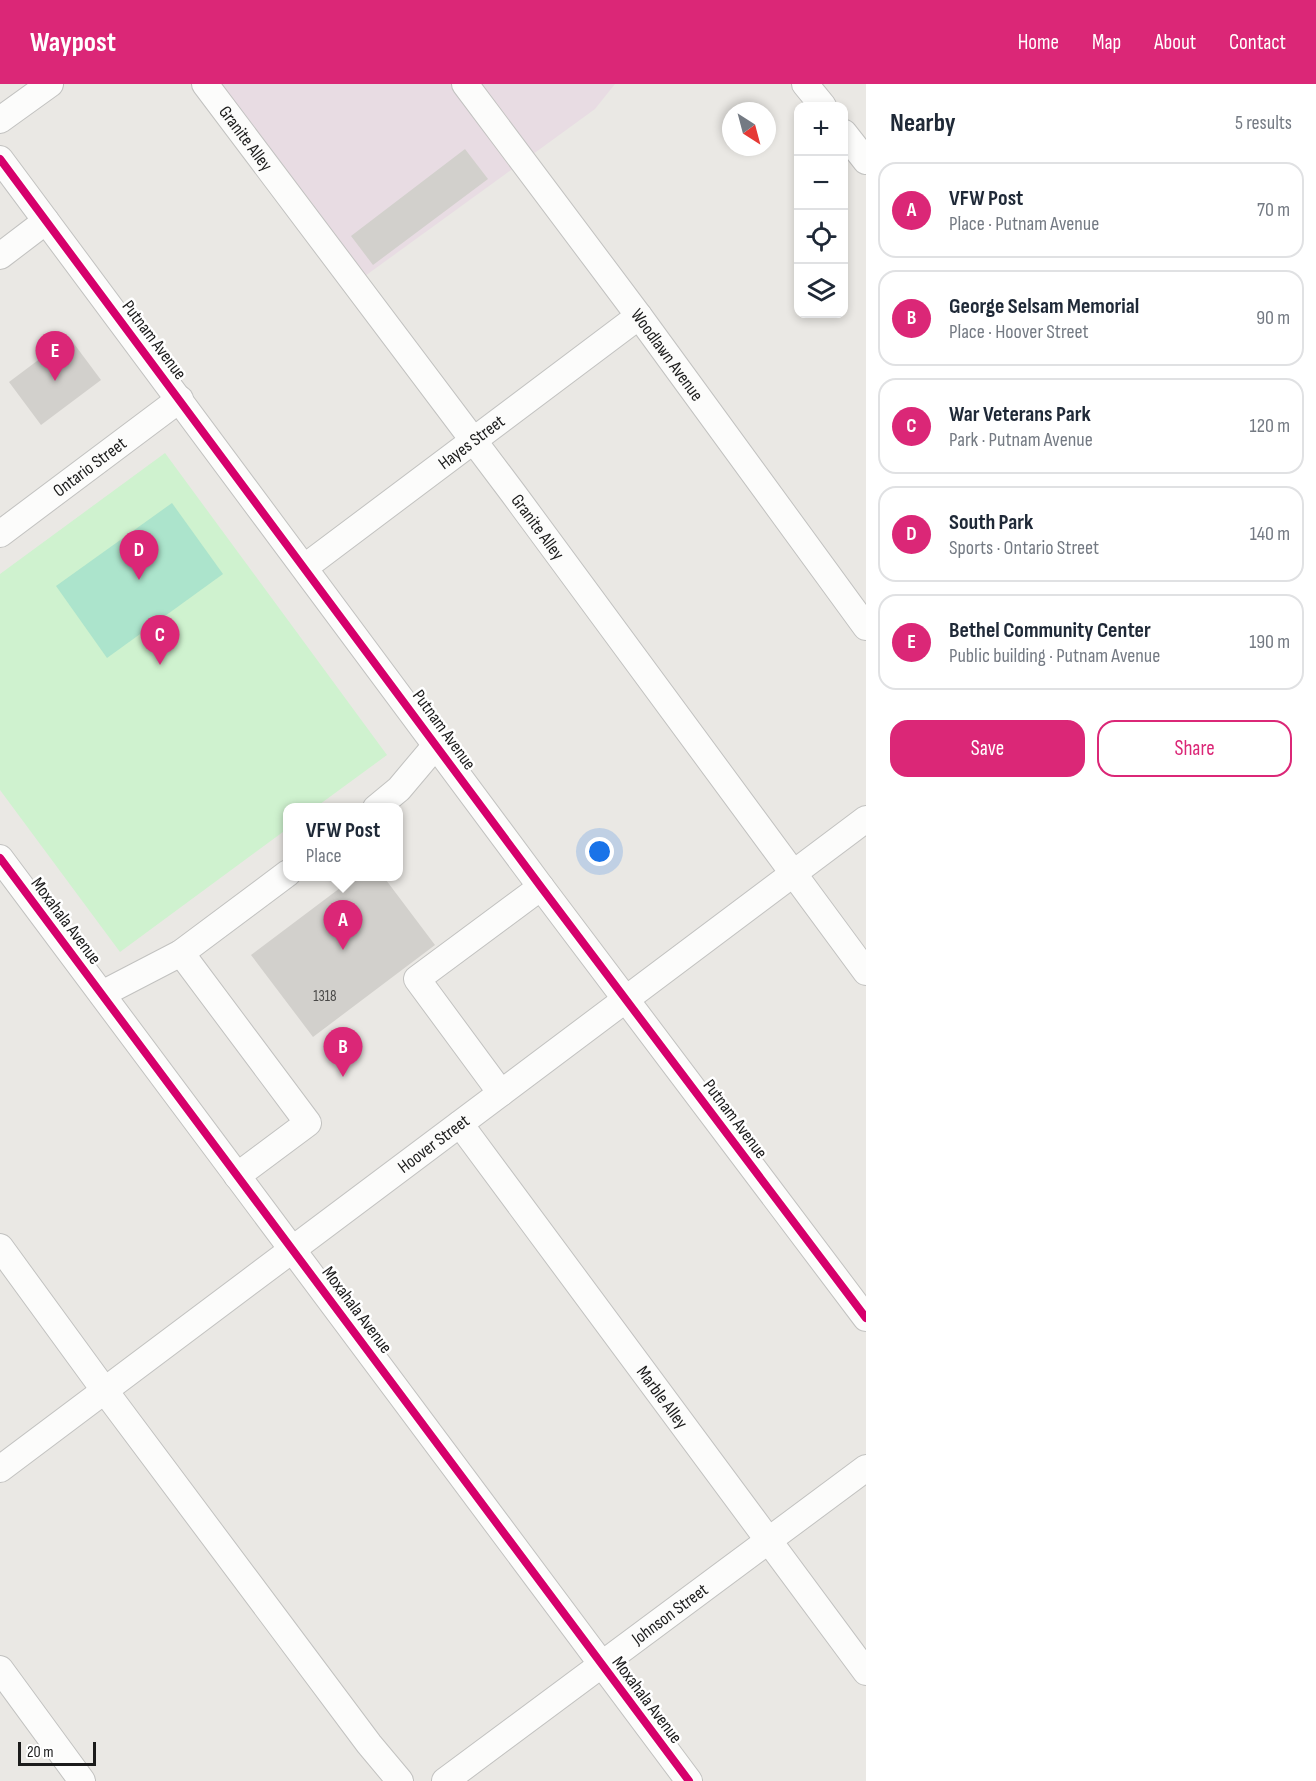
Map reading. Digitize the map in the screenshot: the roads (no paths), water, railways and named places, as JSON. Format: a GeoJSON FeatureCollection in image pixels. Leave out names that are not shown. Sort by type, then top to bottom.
{"type":"FeatureCollection","features":[{"type":"Feature","properties":{"kind":"street"},"geometry":{"type":"LineString","coordinates":[[0,120],[50,84]]}},
{"type":"Feature","properties":{"kind":"street","name":"Granite Alley"},"geometry":{"type":"LineString","coordinates":[[205,84],[473,441],[866,972]]}},
{"type":"Feature","properties":{"kind":"street","name":"Woodlawn Avenue"},"geometry":{"type":"LineString","coordinates":[[465,84],[639,316],[866,627]]}},
{"type":"Feature","properties":{"kind":"street"},"geometry":{"type":"LineString","coordinates":[[805,84],[820,102]]}},
{"type":"Feature","properties":{"kind":"street"},"geometry":{"type":"LineString","coordinates":[[848,138],[864,154]]}},
{"type":"Feature","properties":{"kind":"street","name":"Putnam Avenue"},"geometry":{"type":"LineString","coordinates":[[0,159],[541,887],[866,1318]]}},
{"type":"Feature","properties":{"kind":"street"},"geometry":{"type":"LineString","coordinates":[[0,256],[46,222]]}},
{"type":"Feature","properties":{"kind":"street","name":"Hayes Street"},"geometry":{"type":"LineString","coordinates":[[305,567],[639,316]]}},
{"type":"Feature","properties":{"kind":"street","name":"Ontario Street"},"geometry":{"type":"LineString","coordinates":[[0,534],[180,399]]}},
{"type":"Feature","properties":{"kind":"street"},"geometry":{"type":"LineString","coordinates":[[381,803],[399,789],[436,745]]}},
{"type":"Feature","properties":{"kind":"street","name":"Hoover Street"},"geometry":{"type":"LineString","coordinates":[[0,1469],[866,819]]}},
{"type":"Feature","properties":{"kind":"street","name":"Moxahala Avenue"},"geometry":{"type":"LineString","coordinates":[[0,858],[689,1781]]}},
{"type":"Feature","properties":{"kind":"street"},"geometry":{"type":"LineString","coordinates":[[102,994],[181,953],[283,877]]}},
{"type":"Feature","properties":{"kind":"street"},"geometry":{"type":"LineString","coordinates":[[501,1093],[417,979],[541,887]]}},
{"type":"Feature","properties":{"kind":"street"},"geometry":{"type":"LineString","coordinates":[[181,953],[308,1123],[237,1176]]}},
{"type":"Feature","properties":{"kind":"street","name":"Marble Alley"},"geometry":{"type":"LineString","coordinates":[[460,1124],[866,1672]]}},
{"type":"Feature","properties":{"kind":"street"},"geometry":{"type":"LineString","coordinates":[[0,1247],[369,1744],[400,1781]]}},
{"type":"Feature","properties":{"kind":"street","name":"Johnson Street"},"geometry":{"type":"LineString","coordinates":[[445,1781],[866,1468]]}},
{"type":"Feature","properties":{"kind":"street"},"geometry":{"type":"LineString","coordinates":[[0,1669],[82,1781]]}},
{"type":"Feature","properties":{"kind":"place","name":"Bethel Community Center"},"geometry":{"type":"Point","coordinates":[55,381]}},
{"type":"Feature","properties":{"kind":"place","name":"South Park"},"geometry":{"type":"Point","coordinates":[139,580]}},
{"type":"Feature","properties":{"kind":"place","name":"War Veterans Park"},"geometry":{"type":"Point","coordinates":[160,665]}},
{"type":"Feature","properties":{"kind":"place","name":"VFW Post"},"geometry":{"type":"Point","coordinates":[343,950]}},
{"type":"Feature","properties":{"kind":"place","name":"George Selsam Memorial"},"geometry":{"type":"Point","coordinates":[343,1077]}}]}
